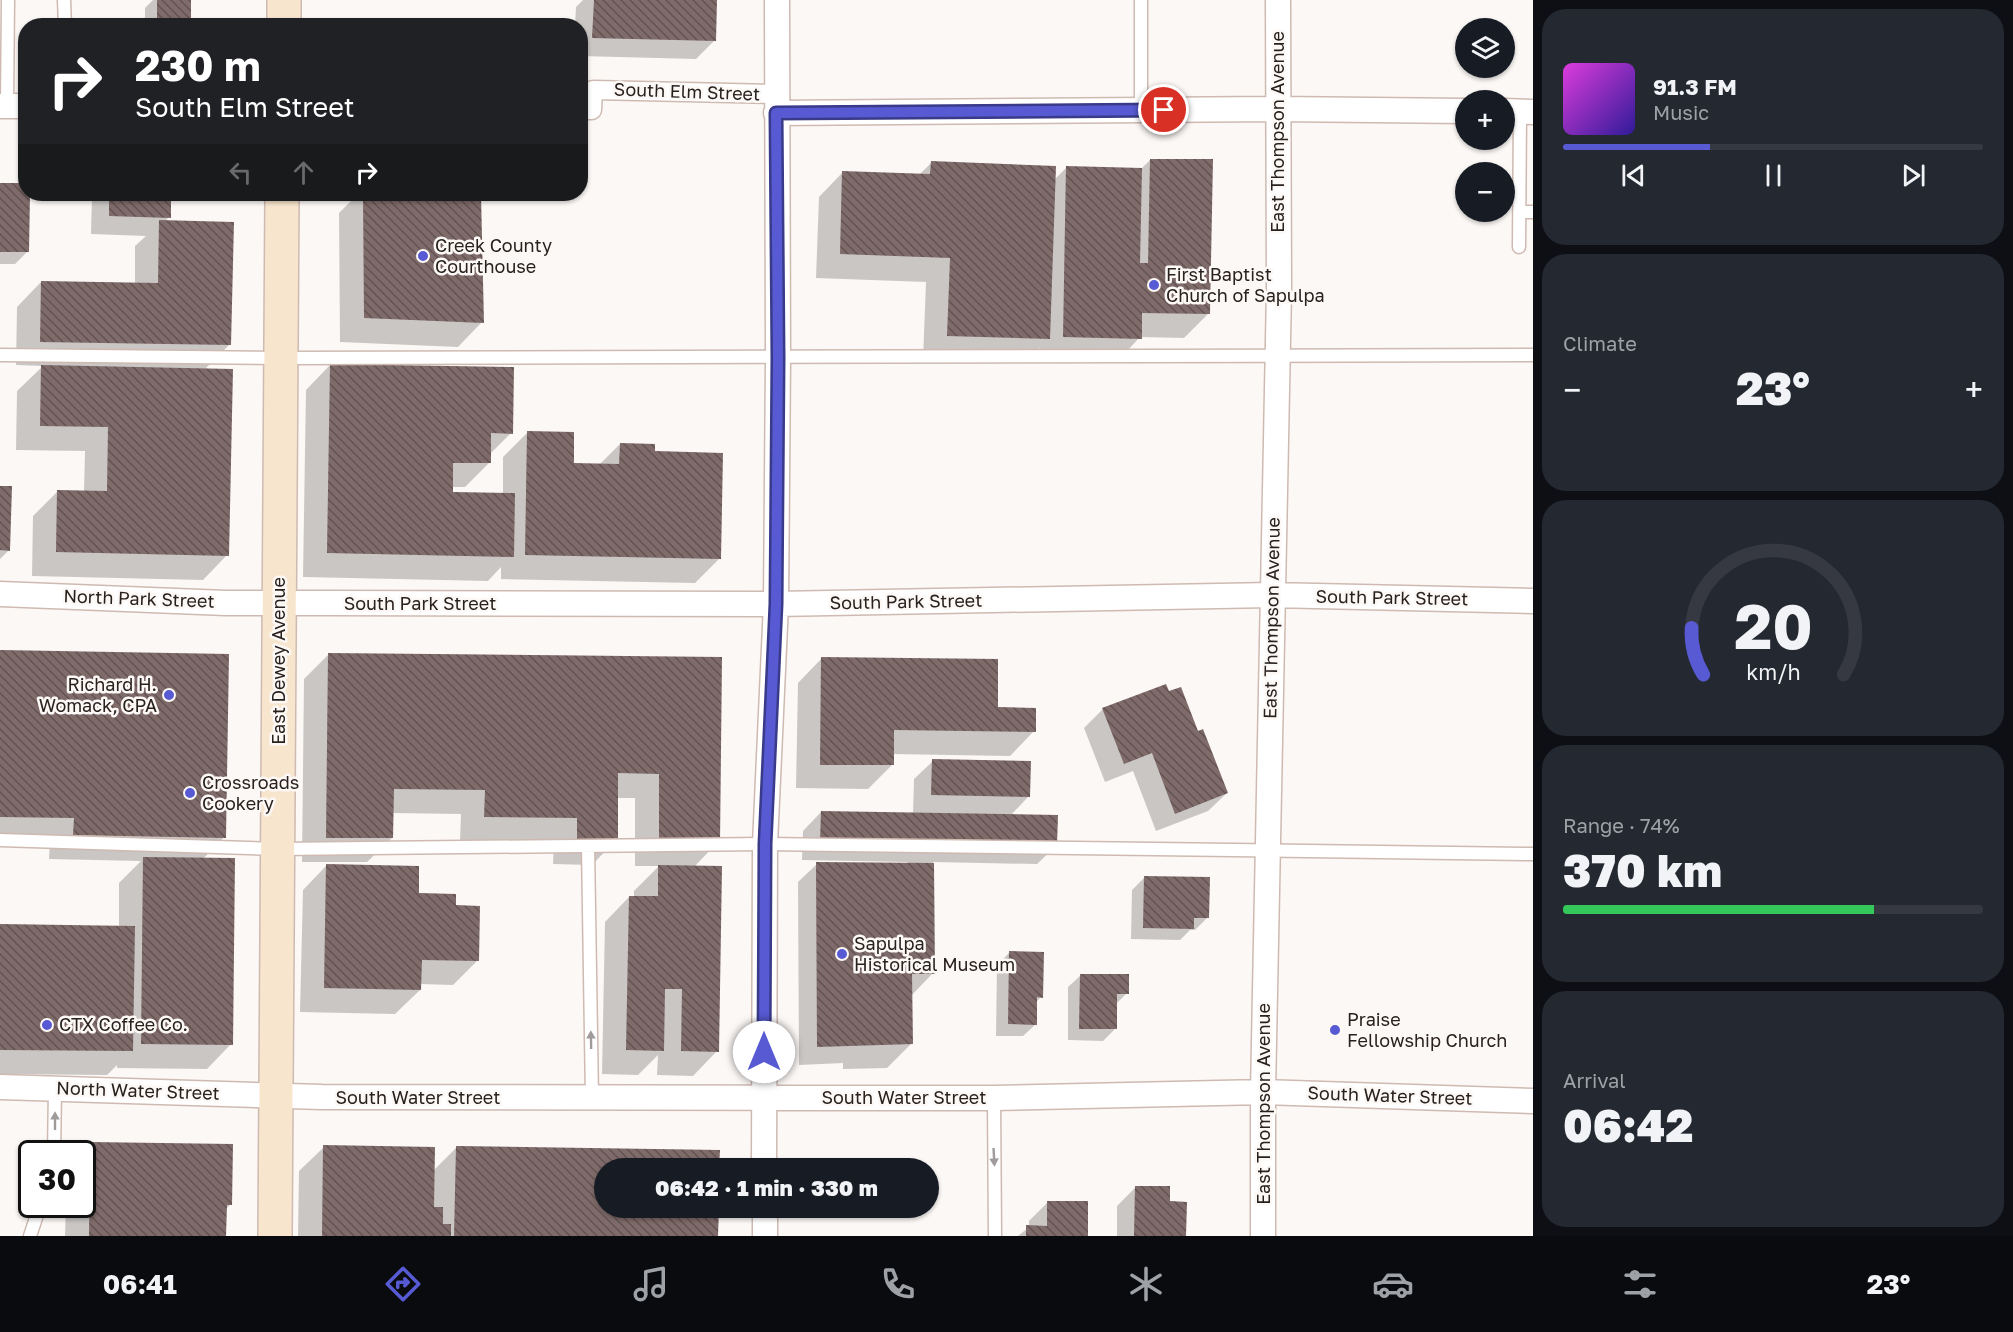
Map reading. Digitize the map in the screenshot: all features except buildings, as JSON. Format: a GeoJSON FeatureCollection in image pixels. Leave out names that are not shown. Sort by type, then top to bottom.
{"type":"FeatureCollection","features":[{"type":"Feature","properties":{"kind":"main road"},"geometry":{"type":"LineString","coordinates":[[284,0],[284,18]]}},
{"type":"Feature","properties":{"kind":"main road","name":"East Dewey Avenue"},"geometry":{"type":"LineString","coordinates":[[275,1236],[282,201]]}},
{"type":"Feature","properties":{"kind":"street"},"geometry":{"type":"LineString","coordinates":[[764,1158],[765,844],[776,604],[777,0]]}},
{"type":"Feature","properties":{"kind":"street","name":"East Thompson Avenue"},"geometry":{"type":"LineString","coordinates":[[1263,1236],[1263,1092],[1277,357],[1278,0]]}},
{"type":"Feature","properties":{"kind":"street","name":"South Elm Street"},"geometry":{"type":"LineString","coordinates":[[588,110],[592,110],[593,90],[776,104],[1141,110],[1455,111]]}},
{"type":"Feature","properties":{"kind":"street","name":"North Park Street"},"geometry":{"type":"LineString","coordinates":[[0,594],[279,603]]}},
{"type":"Feature","properties":{"kind":"street","name":"South Park Street"},"geometry":{"type":"LineString","coordinates":[[279,603],[776,604],[1272,595],[1533,601]]}},
{"type":"Feature","properties":{"kind":"street","name":"North Water Street"},"geometry":{"type":"LineString","coordinates":[[0,1087],[276,1096]]}},
{"type":"Feature","properties":{"kind":"street","name":"South Water Street"},"geometry":{"type":"LineString","coordinates":[[276,1096],[591,1099],[994,1098],[1263,1092],[1533,1101]]}},
{"type":"Feature","properties":{"kind":"street"},"geometry":{"type":"LineString","coordinates":[[765,1218],[765,1236]]}},
{"type":"Feature","properties":{"kind":"lane"},"geometry":{"type":"LineString","coordinates":[[8,0],[11,106]]}},
{"type":"Feature","properties":{"kind":"lane"},"geometry":{"type":"LineString","coordinates":[[64,0],[65,18]]}},
{"type":"Feature","properties":{"kind":"lane"},"geometry":{"type":"LineString","coordinates":[[1141,0],[1141,110]]}},
{"type":"Feature","properties":{"kind":"lane"},"geometry":{"type":"LineString","coordinates":[[1519,111],[1519,247]]}},
{"type":"Feature","properties":{"kind":"lane"},"geometry":{"type":"LineString","coordinates":[[1520,212],[1533,212]]}},
{"type":"Feature","properties":{"kind":"lane"},"geometry":{"type":"LineString","coordinates":[[0,355],[281,358],[778,358],[1533,355]]}},
{"type":"Feature","properties":{"kind":"lane"},"geometry":{"type":"LineString","coordinates":[[0,840],[277,849],[765,844],[1533,854]]}},
{"type":"Feature","properties":{"kind":"lane"},"geometry":{"type":"LineString","coordinates":[[588,846],[591,1099]]}},
{"type":"Feature","properties":{"kind":"lane"},"geometry":{"type":"LineString","coordinates":[[54,1140],[55,1089]]}},
{"type":"Feature","properties":{"kind":"lane"},"geometry":{"type":"LineString","coordinates":[[994,1098],[995,1236]]}},
{"type":"Feature","properties":{"kind":"lane"},"geometry":{"type":"LineString","coordinates":[[30,1236],[36,1218]]}},
{"type":"Feature","properties":{"kind":"place","name":"Creek County Courthouse"},"geometry":{"type":"Point","coordinates":[423,256]}},
{"type":"Feature","properties":{"kind":"place","name":"First Baptist Church of Sapulpa"},"geometry":{"type":"Point","coordinates":[1154,285]}},
{"type":"Feature","properties":{"kind":"place","name":"Richard H. Womack, CPA"},"geometry":{"type":"Point","coordinates":[169,695]}},
{"type":"Feature","properties":{"kind":"place","name":"Crossroads Cookery"},"geometry":{"type":"Point","coordinates":[190,793]}},
{"type":"Feature","properties":{"kind":"place","name":"Sapulpa Historical Museum"},"geometry":{"type":"Point","coordinates":[842,954]}},
{"type":"Feature","properties":{"kind":"place","name":"CTX Coffee Co."},"geometry":{"type":"Point","coordinates":[47,1025]}},
{"type":"Feature","properties":{"kind":"place","name":"Praise Fellowship Church"},"geometry":{"type":"Point","coordinates":[1335,1030]}},
{"type":"Feature","properties":{"kind":"route"},"geometry":{"type":"LineString","coordinates":[[764,1052],[765,844],[776,604],[778,358],[776,113],[1164,110]]}}]}
